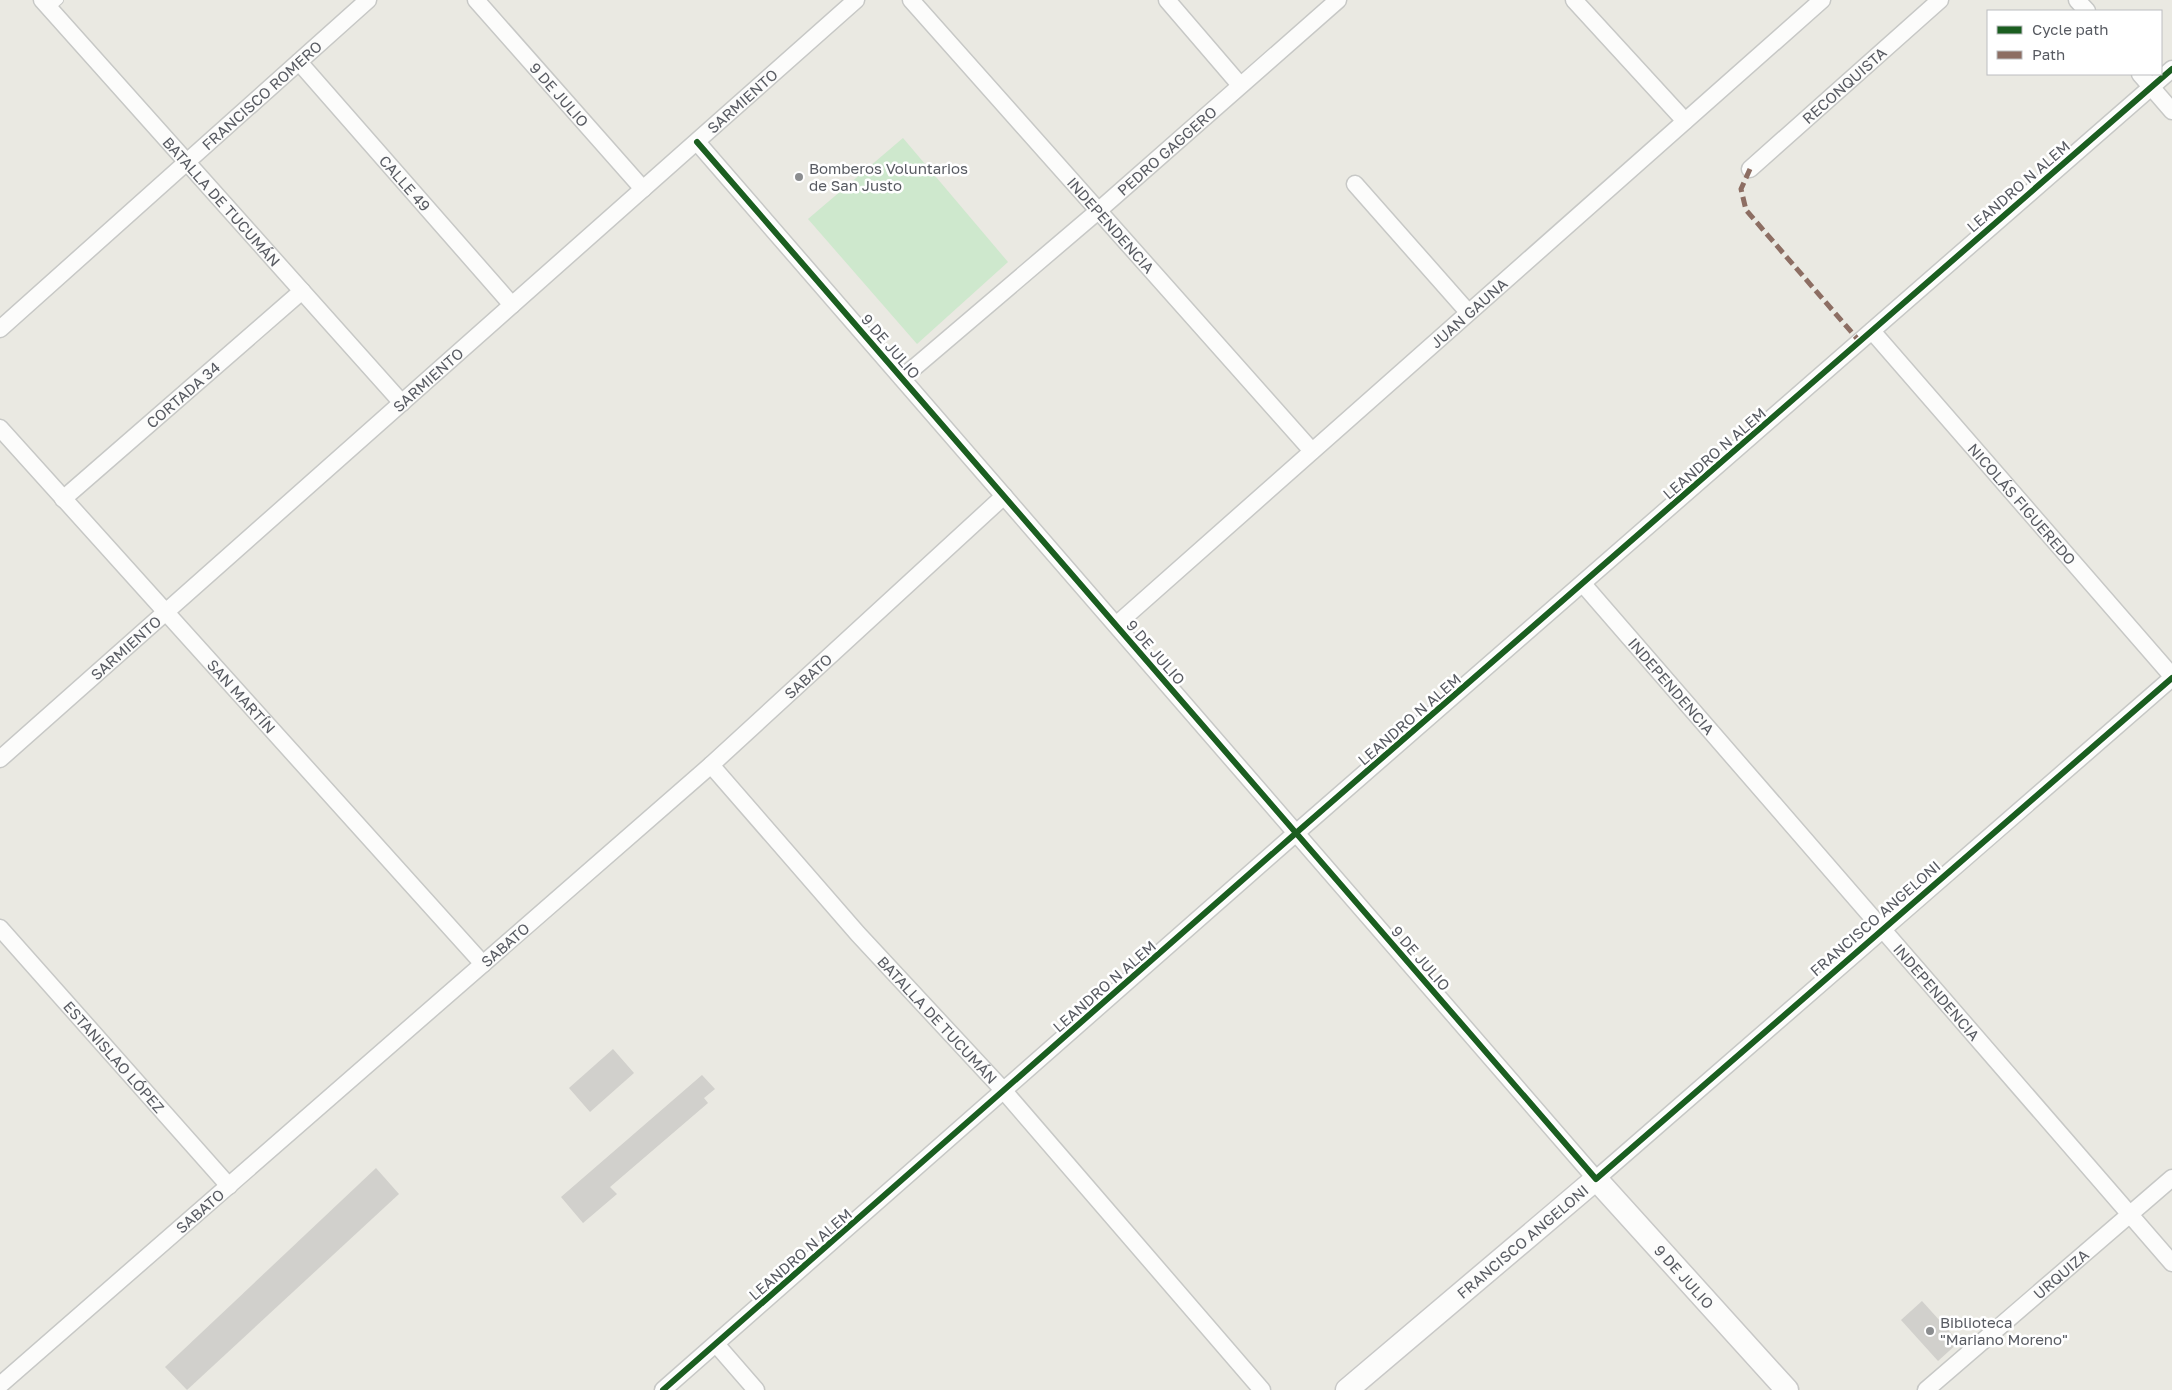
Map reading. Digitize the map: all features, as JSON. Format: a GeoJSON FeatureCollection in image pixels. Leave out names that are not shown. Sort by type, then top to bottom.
{"type":"FeatureCollection","features":[{"type":"Feature","properties":{"kind":"main road","name":"FRANCISCO ANGELONI"},"geometry":{"type":"LineString","coordinates":[[1347,1390],[1596,1179]]}},
{"type":"Feature","properties":{"kind":"main road","name":"9 DE JULIO"},"geometry":{"type":"LineString","coordinates":[[1596,1179],[1787,1390]]}},
{"type":"Feature","properties":{"kind":"street","name":"FRANCISCO ROMERO"},"geometry":{"type":"LineString","coordinates":[[0,329],[368,0]]}},
{"type":"Feature","properties":{"kind":"street","name":"9 DE JULIO"},"geometry":{"type":"LineString","coordinates":[[476,0],[643,189]]}},
{"type":"Feature","properties":{"kind":"street","name":"SARMIENTO"},"geometry":{"type":"LineString","coordinates":[[0,759],[856,0]]}},
{"type":"Feature","properties":{"kind":"street","name":"INDEPENDENCIA"},"geometry":{"type":"LineString","coordinates":[[911,0],[1312,451]]}},
{"type":"Feature","properties":{"kind":"street"},"geometry":{"type":"LineString","coordinates":[[1167,0],[1240,85]]}},
{"type":"Feature","properties":{"kind":"street","name":"PEDRO GAGGERO"},"geometry":{"type":"LineString","coordinates":[[902,378],[1098,211],[1338,0]]}},
{"type":"Feature","properties":{"kind":"street"},"geometry":{"type":"LineString","coordinates":[[1574,0],[1685,121]]}},
{"type":"Feature","properties":{"kind":"street","name":"JUAN GAUNA"},"geometry":{"type":"LineString","coordinates":[[1116,625],[1822,0]]}},
{"type":"Feature","properties":{"kind":"street","name":"RECONQUISTA"},"geometry":{"type":"LineString","coordinates":[[1750,169],[1940,0]]}},
{"type":"Feature","properties":{"kind":"street"},"geometry":{"type":"LineString","coordinates":[[2077,0],[2086,10]]}},
{"type":"Feature","properties":{"kind":"street","name":"BATALLA DE TUCUMÁN"},"geometry":{"type":"LineString","coordinates":[[50,3],[186,162],[402,403]]}},
{"type":"Feature","properties":{"kind":"street","name":"CALLE 49"},"geometry":{"type":"LineString","coordinates":[[298,62],[512,305]]}},
{"type":"Feature","properties":{"kind":"street","name":"LEANDRO N ALEM"},"geometry":{"type":"LineString","coordinates":[[663,1390],[1296,833],[2172,69]]}},
{"type":"Feature","properties":{"kind":"street"},"geometry":{"type":"LineString","coordinates":[[2141,75],[2172,111]]}},
{"type":"Feature","properties":{"kind":"street","name":"9 DE JULIO"},"geometry":{"type":"LineString","coordinates":[[697,142],[1596,1179]]}},
{"type":"Feature","properties":{"kind":"street"},"geometry":{"type":"LineString","coordinates":[[1354,184],[1468,312]]}},
{"type":"Feature","properties":{"kind":"street","name":"CORTADA 34"},"geometry":{"type":"LineString","coordinates":[[63,498],[302,291]]}},
{"type":"Feature","properties":{"kind":"street","name":"NICOLÁS FIGUEREDO"},"geometry":{"type":"LineString","coordinates":[[1872,332],[2172,676]]}},
{"type":"Feature","properties":{"kind":"street","name":"SAN MARTÍN"},"geometry":{"type":"LineString","coordinates":[[0,428],[484,964]]}},
{"type":"Feature","properties":{"kind":"street","name":"SABATO"},"geometry":{"type":"LineString","coordinates":[[0,1385],[711,765],[1004,496]]}},
{"type":"Feature","properties":{"kind":"street","name":"INDEPENDENCIA"},"geometry":{"type":"LineString","coordinates":[[1583,584],[2172,1263]]}},
{"type":"Feature","properties":{"kind":"street","name":"FRANCISCO ANGELONI"},"geometry":{"type":"LineString","coordinates":[[1596,1179],[2172,676]]}},
{"type":"Feature","properties":{"kind":"street","name":"BATALLA DE TUCUMÁN"},"geometry":{"type":"LineString","coordinates":[[711,765],[858,934],[1004,1091],[1262,1390]]}},
{"type":"Feature","properties":{"kind":"street","name":"ESTANISLAO LÓPEZ"},"geometry":{"type":"LineString","coordinates":[[0,928],[229,1186]]}},
{"type":"Feature","properties":{"kind":"street","name":"URQUIZA"},"geometry":{"type":"LineString","coordinates":[[1926,1390],[2172,1178]]}},
{"type":"Feature","properties":{"kind":"street"},"geometry":{"type":"LineString","coordinates":[[716,1344],[756,1390]]}},
{"type":"Feature","properties":{"kind":"green space"},"geometry":{"type":"Polygon","coordinates":[[[903,138],[1008,262],[917,344],[808,219],[903,138]]]}},
{"type":"Feature","properties":{"kind":"building"},"geometry":{"type":"Polygon","coordinates":[[[613,1049],[634,1073],[590,1112],[569,1088],[613,1049]]]}},
{"type":"Feature","properties":{"kind":"building"},"geometry":{"type":"Polygon","coordinates":[[[702,1075],[715,1089],[704,1098],[708,1103],[610,1187],[617,1194],[583,1223],[561,1197],[702,1075]]]}},
{"type":"Feature","properties":{"kind":"building"},"geometry":{"type":"Polygon","coordinates":[[[376,1168],[399,1194],[187,1390],[165,1367],[376,1168]]]}},
{"type":"Feature","properties":{"kind":"building","name":"Biblioteca \"Mariano Moreno\""},"geometry":{"type":"Polygon","coordinates":[[[1922,1301],[1959,1342],[1938,1361],[1901,1320],[1922,1301]]]}},
{"type":"Feature","properties":{"kind":"marked path"},"geometry":{"type":"LineString","coordinates":[[1750,169],[1741,189],[1746,210],[1860,342]]}},
{"type":"Feature","properties":{"kind":"cycle path"},"geometry":{"type":"LineString","coordinates":[[663,1390],[1296,833],[2172,69]]}},
{"type":"Feature","properties":{"kind":"cycle path"},"geometry":{"type":"LineString","coordinates":[[697,142],[1596,1179],[2172,678]]}},
{"type":"Feature","properties":{"kind":"place","name":"Bomberos Voluntarios de San Justo"},"geometry":{"type":"Point","coordinates":[799,177]}},
{"type":"Feature","properties":{"kind":"place","name":"Biblioteca \"Mariano Moreno\""},"geometry":{"type":"Point","coordinates":[1930,1331]}}]}
